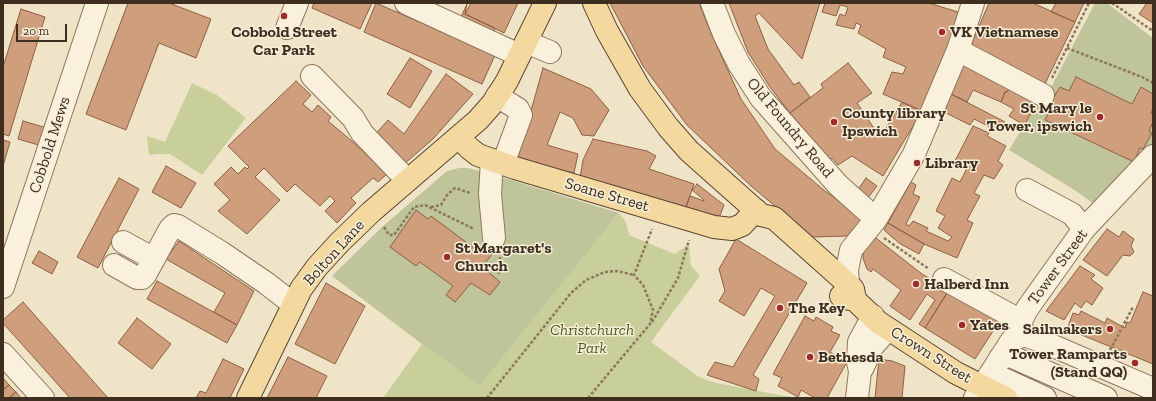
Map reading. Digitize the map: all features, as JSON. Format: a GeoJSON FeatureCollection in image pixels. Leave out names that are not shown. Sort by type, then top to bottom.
{"type":"FeatureCollection","features":[{"type":"Feature","properties":{"kind":"main road","name":"Bolton Lane"},"geometry":{"type":"LineString","coordinates":[[248,398],[297,296],[317,267],[371,212],[478,120],[507,81],[545,3]]}},
{"type":"Feature","properties":{"kind":"main road"},"geometry":{"type":"LineString","coordinates":[[594,3],[640,88],[668,127],[689,151],[759,213]]}},
{"type":"Feature","properties":{"kind":"main road","name":"Soane Street"},"geometry":{"type":"LineString","coordinates":[[458,137],[478,155],[714,227],[732,229],[742,225],[759,213]]}},
{"type":"Feature","properties":{"kind":"main road","name":"Crown Street"},"geometry":{"type":"LineString","coordinates":[[759,213],[762,226],[844,298],[851,292],[879,322],[943,365],[982,387],[1006,398]]}},
{"type":"Feature","properties":{"kind":"street","name":"Cobbold Mews"},"geometry":{"type":"LineString","coordinates":[[3,287],[97,3]]}},
{"type":"Feature","properties":{"kind":"street"},"geometry":{"type":"LineString","coordinates":[[286,28],[297,3]]}},
{"type":"Feature","properties":{"kind":"street"},"geometry":{"type":"LineString","coordinates":[[406,3],[434,9],[523,48],[550,52]]}},
{"type":"Feature","properties":{"kind":"street","name":"Old Foundry Road"},"geometry":{"type":"LineString","coordinates":[[712,3],[724,34],[739,64],[761,98],[838,185],[874,223]]}},
{"type":"Feature","properties":{"kind":"street"},"geometry":{"type":"LineString","coordinates":[[851,292],[847,270],[851,250],[874,223],[914,154],[958,50],[973,3]]}},
{"type":"Feature","properties":{"kind":"street"},"geometry":{"type":"LineString","coordinates":[[958,50],[1043,95]]}},
{"type":"Feature","properties":{"kind":"street"},"geometry":{"type":"LineString","coordinates":[[312,76],[353,118],[362,133],[407,180]]}},
{"type":"Feature","properties":{"kind":"street"},"geometry":{"type":"LineString","coordinates":[[494,238],[491,200],[498,162],[521,114],[518,109],[497,96]]}},
{"type":"Feature","properties":{"kind":"street","name":"Tower Street"},"geometry":{"type":"LineString","coordinates":[[982,387],[1021,328],[1027,309],[1084,229],[1153,156]]}},
{"type":"Feature","properties":{"kind":"street"},"geometry":{"type":"LineString","coordinates":[[1027,190],[1072,214],[1084,229]]}},
{"type":"Feature","properties":{"kind":"street"},"geometry":{"type":"LineString","coordinates":[[114,265],[137,278],[142,278],[146,275],[170,229],[174,225],[222,253],[266,283],[297,296]]}},
{"type":"Feature","properties":{"kind":"street"},"geometry":{"type":"LineString","coordinates":[[123,242],[154,259]]}},
{"type":"Feature","properties":{"kind":"street"},"geometry":{"type":"LineString","coordinates":[[230,242],[297,296]]}},
{"type":"Feature","properties":{"kind":"street"},"geometry":{"type":"LineString","coordinates":[[944,280],[1021,328],[1026,335],[1153,389]]}},
{"type":"Feature","properties":{"kind":"street"},"geometry":{"type":"LineString","coordinates":[[857,398],[860,371],[858,362],[859,342],[879,322]]}},
{"type":"Feature","properties":{"kind":"street"},"geometry":{"type":"LineString","coordinates":[[3,354],[43,398]]}},
{"type":"Feature","properties":{"kind":"street"},"geometry":{"type":"LineString","coordinates":[[1000,358],[1010,356],[1106,398]]}},
{"type":"Feature","properties":{"kind":"street"},"geometry":{"type":"LineString","coordinates":[[982,387],[997,376],[1045,398]]}},
{"type":"Feature","properties":{"kind":"path"},"geometry":{"type":"LineString","coordinates":[[1043,95],[1089,3]]}},
{"type":"Feature","properties":{"kind":"path"},"geometry":{"type":"LineString","coordinates":[[1112,3],[1153,31]]}},
{"type":"Feature","properties":{"kind":"path"},"geometry":{"type":"LineString","coordinates":[[1067,48],[1142,77],[1153,83]]}},
{"type":"Feature","properties":{"kind":"path"},"geometry":{"type":"LineString","coordinates":[[431,207],[441,205],[447,195],[455,188],[480,198],[491,200]]}},
{"type":"Feature","properties":{"kind":"path"},"geometry":{"type":"LineString","coordinates":[[371,212],[389,235],[394,235],[414,207],[425,205],[431,207],[494,238],[500,254],[499,274]]}},
{"type":"Feature","properties":{"kind":"path"},"geometry":{"type":"LineString","coordinates":[[874,223],[875,231],[944,280]]}},
{"type":"Feature","properties":{"kind":"path"},"geometry":{"type":"LineString","coordinates":[[634,275],[653,228]]}},
{"type":"Feature","properties":{"kind":"path"},"geometry":{"type":"LineString","coordinates":[[588,398],[650,324],[678,278],[690,237]]}},
{"type":"Feature","properties":{"kind":"path"},"geometry":{"type":"LineString","coordinates":[[487,398],[571,293],[586,280],[605,272],[617,271],[634,275],[643,285],[653,310],[650,324]]}},
{"type":"Feature","properties":{"kind":"path"},"geometry":{"type":"LineString","coordinates":[[1107,356],[1133,306]]}},
{"type":"Feature","properties":{"kind":"green space"},"geometry":{"type":"Polygon","coordinates":[[[1095,3],[1107,3],[1153,38],[1153,147],[1098,207],[1076,191],[1009,150],[1041,97],[1045,99],[1095,3]]]}},
{"type":"Feature","properties":{"kind":"green space"},"geometry":{"type":"Polygon","coordinates":[[[192,83],[217,95],[246,118],[202,175],[170,154],[149,155],[147,136],[165,142],[192,83]]]}},
{"type":"Feature","properties":{"kind":"green space"},"geometry":{"type":"Polygon","coordinates":[[[459,168],[468,168],[498,176],[619,213],[480,385],[422,344],[332,276],[382,227],[447,171],[459,168]]]}},
{"type":"Feature","properties":{"kind":"green space","name":"Christchurch Park"},"geometry":{"type":"Polygon","coordinates":[[[619,213],[626,222],[629,235],[675,254],[689,244],[691,266],[700,276],[651,342],[699,377],[716,383],[796,398],[383,398],[422,344],[480,384],[619,213]]]}},
{"type":"Feature","properties":{"kind":"building"},"geometry":{"type":"Polygon","coordinates":[[[128,3],[169,3],[211,19],[196,58],[159,43],[126,130],[86,114],[128,3]]]}},
{"type":"Feature","properties":{"kind":"building"},"geometry":{"type":"Polygon","coordinates":[[[314,3],[372,3],[360,29],[312,8],[314,3]]]}},
{"type":"Feature","properties":{"kind":"building"},"geometry":{"type":"Polygon","coordinates":[[[376,3],[495,55],[482,84],[364,32],[376,3]]]}},
{"type":"Feature","properties":{"kind":"building"},"geometry":{"type":"Polygon","coordinates":[[[471,3],[518,3],[504,33],[465,14],[471,3]]]}},
{"type":"Feature","properties":{"kind":"building"},"geometry":{"type":"Polygon","coordinates":[[[610,3],[699,3],[741,99],[775,149],[825,191],[860,216],[860,222],[847,236],[812,237],[751,186],[687,125],[643,66],[610,3]]]}},
{"type":"Feature","properties":{"kind":"building"},"geometry":{"type":"Polygon","coordinates":[[[729,3],[820,3],[802,59],[759,13],[755,16],[768,49],[794,85],[799,82],[810,97],[790,113],[770,87],[748,52],[729,3]]]}},
{"type":"Feature","properties":{"kind":"building"},"geometry":{"type":"Polygon","coordinates":[[[825,3],[929,3],[961,13],[922,111],[883,94],[892,72],[903,74],[906,67],[883,57],[886,49],[858,33],[861,25],[856,23],[854,29],[836,25],[840,14],[845,16],[848,7],[840,5],[836,16],[822,12],[825,3]]]}},
{"type":"Feature","properties":{"kind":"building"},"geometry":{"type":"Polygon","coordinates":[[[989,3],[1033,3],[1075,22],[1043,88],[969,50],[989,3]]]}},
{"type":"Feature","properties":{"kind":"building"},"geometry":{"type":"Polygon","coordinates":[[[1056,3],[1084,3],[1075,22],[1051,12],[1056,3]]]}},
{"type":"Feature","properties":{"kind":"building"},"geometry":{"type":"Polygon","coordinates":[[[1147,3],[1153,3],[1153,23],[1139,14],[1147,3]]]}},
{"type":"Feature","properties":{"kind":"building"},"geometry":{"type":"Polygon","coordinates":[[[467,4],[465,14],[495,28],[494,33],[461,17],[467,4]]]}},
{"type":"Feature","properties":{"kind":"building"},"geometry":{"type":"Polygon","coordinates":[[[21,9],[45,17],[9,136],[3,134],[3,67],[21,9]]]}},
{"type":"Feature","properties":{"kind":"building"},"geometry":{"type":"Polygon","coordinates":[[[410,58],[432,71],[410,108],[387,94],[410,58]]]}},
{"type":"Feature","properties":{"kind":"building"},"geometry":{"type":"Polygon","coordinates":[[[965,58],[1013,84],[1007,92],[1005,92],[1001,102],[973,90],[967,102],[951,94],[965,58]]]}},
{"type":"Feature","properties":{"kind":"building","name":"County library Ipswich"},"geometry":{"type":"Polygon","coordinates":[[[848,63],[872,93],[857,103],[876,131],[882,135],[902,102],[922,111],[883,176],[852,156],[838,165],[832,158],[830,160],[790,113],[823,88],[821,84],[848,63]]]}},
{"type":"Feature","properties":{"kind":"building"},"geometry":{"type":"Polygon","coordinates":[[[543,68],[591,89],[609,110],[594,136],[582,135],[573,118],[560,112],[547,145],[578,154],[574,173],[552,169],[518,157],[543,68]]]}},
{"type":"Feature","properties":{"kind":"building"},"geometry":{"type":"Polygon","coordinates":[[[446,74],[473,94],[433,139],[403,165],[373,137],[388,120],[404,134],[446,74]]]}},
{"type":"Feature","properties":{"kind":"building","name":"St Mary le Tower, ipswich"},"geometry":{"type":"Polygon","coordinates":[[[1076,77],[1132,104],[1141,87],[1153,94],[1153,109],[1151,113],[1153,114],[1153,122],[1149,131],[1152,133],[1143,149],[1140,148],[1134,162],[1045,120],[1051,108],[1048,107],[1060,87],[1069,91],[1076,77]]]}},
{"type":"Feature","properties":{"kind":"building"},"geometry":{"type":"Polygon","coordinates":[[[296,81],[311,95],[303,104],[312,112],[318,105],[331,117],[328,121],[387,174],[378,182],[373,178],[351,198],[356,203],[337,223],[325,211],[335,201],[330,196],[320,206],[295,184],[287,192],[264,168],[255,177],[280,200],[247,234],[218,211],[230,200],[214,184],[231,167],[238,174],[245,167],[247,169],[249,167],[228,146],[296,81]]]}},
{"type":"Feature","properties":{"kind":"building"},"geometry":{"type":"Polygon","coordinates":[[[1013,84],[1040,98],[1024,125],[1009,116],[1014,109],[1001,102],[1005,92],[1007,92],[1013,84]]]}},
{"type":"Feature","properties":{"kind":"building"},"geometry":{"type":"Polygon","coordinates":[[[951,94],[1005,122],[1000,132],[974,119],[970,125],[944,112],[951,94]]]}},
{"type":"Feature","properties":{"kind":"building"},"geometry":{"type":"Polygon","coordinates":[[[23,121],[47,128],[42,146],[18,139],[23,121]]]}},
{"type":"Feature","properties":{"kind":"building"},"geometry":{"type":"Polygon","coordinates":[[[973,126],[989,133],[987,136],[1006,146],[998,161],[1003,165],[994,179],[984,175],[974,193],[980,196],[967,220],[973,223],[957,258],[924,244],[888,223],[911,182],[916,185],[913,194],[920,197],[906,224],[909,226],[913,221],[928,228],[926,231],[948,241],[952,237],[938,228],[945,216],[936,211],[952,178],[960,182],[967,168],[955,161],[973,126]]]}},
{"type":"Feature","properties":{"kind":"building"},"geometry":{"type":"Polygon","coordinates":[[[593,139],[647,151],[656,156],[649,169],[694,184],[686,207],[580,178],[583,160],[593,139]]]}},
{"type":"Feature","properties":{"kind":"building"},"geometry":{"type":"Polygon","coordinates":[[[3,140],[10,142],[3,166],[3,140]]]}},
{"type":"Feature","properties":{"kind":"building"},"geometry":{"type":"Polygon","coordinates":[[[166,166],[196,183],[181,208],[152,192],[166,166]]]}},
{"type":"Feature","properties":{"kind":"building"},"geometry":{"type":"Polygon","coordinates":[[[119,178],[139,189],[98,268],[77,257],[119,178]]]}},
{"type":"Feature","properties":{"kind":"building"},"geometry":{"type":"Polygon","coordinates":[[[866,178],[877,186],[867,199],[857,191],[866,178]]]}},
{"type":"Feature","properties":{"kind":"building"},"geometry":{"type":"Polygon","coordinates":[[[697,184],[724,205],[719,218],[686,207],[690,196],[704,201],[692,190],[697,184]]]}},
{"type":"Feature","properties":{"kind":"building","name":"St Margaret's Church"},"geometry":{"type":"Polygon","coordinates":[[[416,210],[428,219],[431,216],[478,251],[485,242],[495,250],[482,267],[500,282],[490,295],[471,283],[455,302],[446,295],[453,286],[420,262],[416,266],[390,247],[416,210]]]}},
{"type":"Feature","properties":{"kind":"building"},"geometry":{"type":"Polygon","coordinates":[[[888,223],[924,244],[919,254],[899,243],[884,230],[888,223]]]}},
{"type":"Feature","properties":{"kind":"building"},"geometry":{"type":"Polygon","coordinates":[[[1107,229],[1119,237],[1123,231],[1134,239],[1131,246],[1134,252],[1130,256],[1123,255],[1107,276],[1083,260],[1107,229]]]}},
{"type":"Feature","properties":{"kind":"building","name":"Halberd Inn"},"geometry":{"type":"Polygon","coordinates":[[[876,238],[922,274],[949,290],[925,328],[919,324],[935,300],[927,294],[910,320],[890,306],[901,290],[873,269],[871,272],[867,269],[863,258],[864,250],[876,238]]]}},
{"type":"Feature","properties":{"kind":"building","name":"The Key"},"geometry":{"type":"Polygon","coordinates":[[[736,239],[807,283],[753,375],[759,379],[756,391],[707,375],[715,362],[733,367],[775,296],[761,288],[744,316],[719,301],[725,291],[719,269],[736,239]]]}},
{"type":"Feature","properties":{"kind":"building"},"geometry":{"type":"Polygon","coordinates":[[[179,241],[254,291],[237,325],[214,312],[225,293],[166,259],[179,241]]]}},
{"type":"Feature","properties":{"kind":"building"},"geometry":{"type":"Polygon","coordinates":[[[39,251],[58,262],[52,274],[32,263],[39,251]]]}},
{"type":"Feature","properties":{"kind":"building"},"geometry":{"type":"Polygon","coordinates":[[[1080,266],[1095,275],[1091,279],[1103,288],[1092,305],[1086,301],[1081,308],[1075,303],[1064,320],[1046,311],[1080,266]]]}},
{"type":"Feature","properties":{"kind":"building"},"geometry":{"type":"Polygon","coordinates":[[[157,281],[237,325],[227,343],[147,299],[157,281]]]}},
{"type":"Feature","properties":{"kind":"building"},"geometry":{"type":"Polygon","coordinates":[[[326,283],[365,306],[335,364],[295,344],[326,283]]]}},
{"type":"Feature","properties":{"kind":"building","name":"Yates"},"geometry":{"type":"Polygon","coordinates":[[[949,290],[999,322],[975,359],[925,328],[949,290]]]}},
{"type":"Feature","properties":{"kind":"building","name":"Sailmakers"},"geometry":{"type":"Polygon","coordinates":[[[1143,292],[1153,296],[1153,364],[1067,329],[1073,313],[1079,315],[1081,311],[1105,323],[1107,318],[1125,328],[1127,322],[1130,323],[1143,292]]]}},
{"type":"Feature","properties":{"kind":"building"},"geometry":{"type":"Polygon","coordinates":[[[23,302],[108,398],[70,398],[3,323],[3,320],[23,302]]]}},
{"type":"Feature","properties":{"kind":"building","name":"Bethesda"},"geometry":{"type":"Polygon","coordinates":[[[805,316],[814,321],[816,317],[833,327],[831,331],[840,335],[830,352],[847,362],[827,398],[815,398],[801,390],[798,397],[778,386],[782,378],[773,374],[805,316]]]}},
{"type":"Feature","properties":{"kind":"building"},"geometry":{"type":"Polygon","coordinates":[[[137,318],[171,344],[152,369],[118,343],[137,318]]]}},
{"type":"Feature","properties":{"kind":"building"},"geometry":{"type":"Polygon","coordinates":[[[288,357],[327,376],[316,398],[267,398],[288,357]]]}},
{"type":"Feature","properties":{"kind":"building"},"geometry":{"type":"Polygon","coordinates":[[[223,359],[244,369],[230,398],[196,398],[200,391],[206,393],[223,359]]]}},
{"type":"Feature","properties":{"kind":"building"},"geometry":{"type":"Polygon","coordinates":[[[879,359],[892,361],[905,366],[902,398],[875,398],[879,359]]]}},
{"type":"Feature","properties":{"kind":"building"},"geometry":{"type":"Polygon","coordinates":[[[3,378],[9,385],[3,390],[3,378]]]}},
{"type":"Feature","properties":{"kind":"building"},"geometry":{"type":"Polygon","coordinates":[[[9,385],[16,392],[9,398],[3,398],[3,390],[9,385]]]}},
{"type":"Feature","properties":{"kind":"building"},"geometry":{"type":"Polygon","coordinates":[[[16,392],[21,398],[9,398],[16,392]]]}},
{"type":"Feature","properties":{"kind":"place","name":"Cobbold Street Car Park"},"geometry":{"type":"Point","coordinates":[284,16]}},
{"type":"Feature","properties":{"kind":"place","name":"VK Vietnamese"},"geometry":{"type":"Point","coordinates":[942,32]}},
{"type":"Feature","properties":{"kind":"place","name":"St Mary le Tower, ipswich"},"geometry":{"type":"Point","coordinates":[1100,117]}},
{"type":"Feature","properties":{"kind":"place","name":"County library Ipswich"},"geometry":{"type":"Point","coordinates":[834,122]}},
{"type":"Feature","properties":{"kind":"place","name":"Library"},"geometry":{"type":"Point","coordinates":[917,163]}},
{"type":"Feature","properties":{"kind":"place","name":"St Margaret's Church"},"geometry":{"type":"Point","coordinates":[447,257]}},
{"type":"Feature","properties":{"kind":"place","name":"Halberd Inn"},"geometry":{"type":"Point","coordinates":[916,284]}},
{"type":"Feature","properties":{"kind":"place","name":"The Key"},"geometry":{"type":"Point","coordinates":[780,308]}},
{"type":"Feature","properties":{"kind":"place","name":"Yates"},"geometry":{"type":"Point","coordinates":[962,325]}},
{"type":"Feature","properties":{"kind":"place","name":"Sailmakers"},"geometry":{"type":"Point","coordinates":[1110,329]}},
{"type":"Feature","properties":{"kind":"place","name":"Bethesda"},"geometry":{"type":"Point","coordinates":[810,357]}},
{"type":"Feature","properties":{"kind":"place","name":"Tower Ramparts (Stand QQ)"},"geometry":{"type":"Point","coordinates":[1135,363]}}]}
